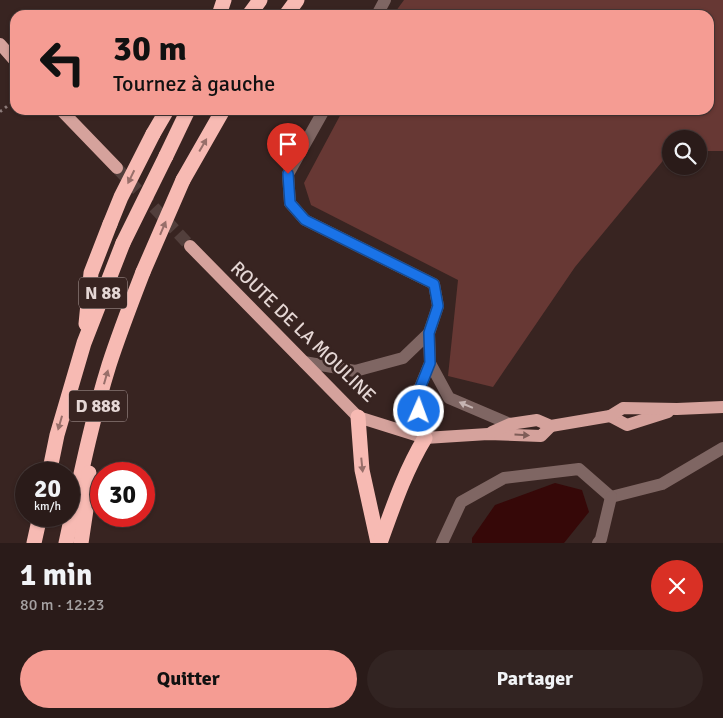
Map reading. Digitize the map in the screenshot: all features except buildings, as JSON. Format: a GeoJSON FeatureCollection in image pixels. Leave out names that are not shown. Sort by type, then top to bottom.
{"type":"FeatureCollection","features":[{"type":"Feature","properties":{"kind":"highway"},"geometry":{"type":"LineString","coordinates":[[84,342],[91,273],[121,198],[164,115]]}},
{"type":"Feature","properties":{"kind":"highway","name":"N 88"},"geometry":{"type":"LineString","coordinates":[[84,342],[123,243],[186,115]]}},
{"type":"Feature","properties":{"kind":"highway","name":"N 88"},"geometry":{"type":"LineString","coordinates":[[143,272],[183,180],[221,115]]}},
{"type":"Feature","properties":{"kind":"highway","name":"D 888"},"geometry":{"type":"LineString","coordinates":[[66,543],[90,432],[109,365],[143,272]]}},
{"type":"Feature","properties":{"kind":"highway","name":"D 888"},"geometry":{"type":"LineString","coordinates":[[51,462],[57,435],[84,342]]}},
{"type":"Feature","properties":{"kind":"highway"},"geometry":{"type":"LineString","coordinates":[[358,417],[362,470],[379,543]]}},
{"type":"Feature","properties":{"kind":"highway"},"geometry":{"type":"LineString","coordinates":[[81,543],[88,503],[90,432]]}},
{"type":"Feature","properties":{"kind":"highway"},"geometry":{"type":"LineString","coordinates":[[379,543],[399,489],[425,438]]}},
{"type":"Feature","properties":{"kind":"highway"},"geometry":{"type":"LineString","coordinates":[[34,543],[38,527]]}},
{"type":"Feature","properties":{"kind":"main road"},"geometry":{"type":"LineString","coordinates":[[0,44],[10,55]]}},
{"type":"Feature","properties":{"kind":"main road"},"geometry":{"type":"LineString","coordinates":[[66,115],[118,168]]}},
{"type":"Feature","properties":{"kind":"main road","name":"ROUTE DE LA MOULINE"},"geometry":{"type":"LineString","coordinates":[[190,246],[358,417],[425,438],[488,434],[541,436],[551,426]]}},
{"type":"Feature","properties":{"kind":"main road","name":"ROUTE DE LA MOULINE"},"geometry":{"type":"LineString","coordinates":[[488,434],[510,424],[537,420],[551,426],[610,416],[628,425],[677,409],[723,407]]}},
{"type":"Feature","properties":{"kind":"street"},"geometry":{"type":"LineString","coordinates":[[321,115],[288,174],[290,203],[305,220],[434,284],[438,306],[429,333],[430,363],[416,398],[425,438]]}},
{"type":"Feature","properties":{"kind":"street"},"geometry":{"type":"LineString","coordinates":[[304,362],[355,370],[403,358],[429,333]]}},
{"type":"Feature","properties":{"kind":"street"},"geometry":{"type":"LineString","coordinates":[[430,363],[449,398],[510,424]]}},
{"type":"Feature","properties":{"kind":"street"},"geometry":{"type":"LineString","coordinates":[[611,497],[662,484],[723,448]]}},
{"type":"Feature","properties":{"kind":"street"},"geometry":{"type":"LineString","coordinates":[[442,543],[461,502],[504,478],[578,469],[611,497]]}},
{"type":"Feature","properties":{"kind":"street"},"geometry":{"type":"LineString","coordinates":[[598,543],[601,540],[611,497]]}},
{"type":"Feature","properties":{"kind":"path"},"geometry":{"type":"LineString","coordinates":[[0,110],[10,104]]}},
{"type":"Feature","properties":{"kind":"shaded area"},"geometry":{"type":"Polygon","coordinates":[[[404,0],[723,0],[723,151],[707,151],[707,130],[662,130],[662,162],[575,267],[493,387],[448,376],[458,280],[311,205],[304,183],[340,115],[714,115],[714,10],[397,10],[404,0]]]}},
{"type":"Feature","properties":{"kind":"shaded area"},"geometry":{"type":"Polygon","coordinates":[[[555,483],[582,490],[589,512],[564,543],[472,543],[472,538],[495,505],[555,483]]]}},
{"type":"Feature","properties":{"kind":"tunnel"},"geometry":{"type":"LineString","coordinates":[[117,168],[190,246]]}},
{"type":"Feature","properties":{"kind":"route"},"geometry":{"type":"LineString","coordinates":[[288,174],[290,203],[305,220],[434,284],[438,306],[429,333],[430,363],[416,398],[419,411]]}}]}
